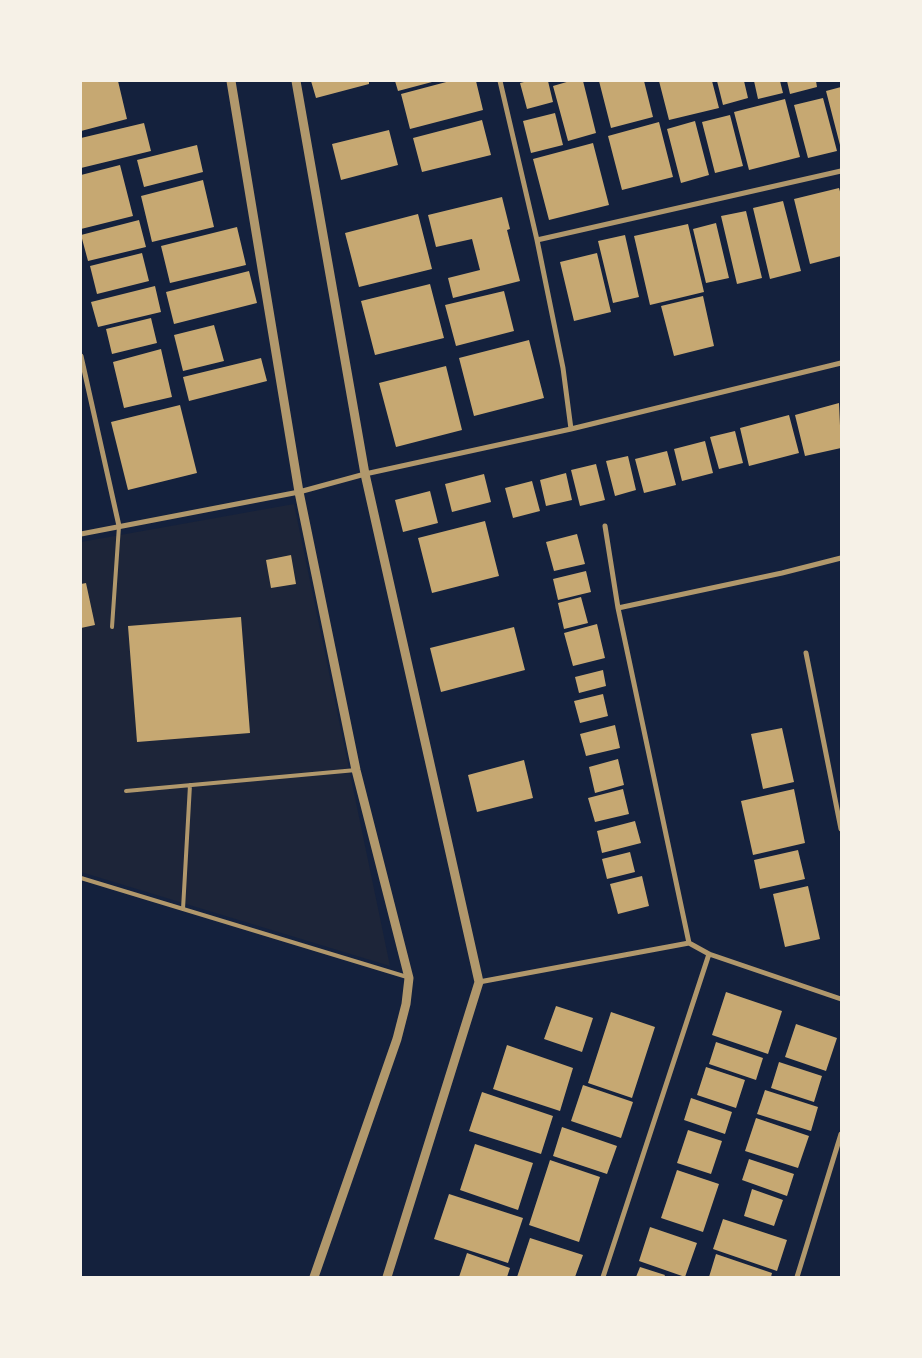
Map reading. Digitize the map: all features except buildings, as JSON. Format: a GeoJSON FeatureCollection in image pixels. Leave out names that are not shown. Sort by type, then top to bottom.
{"type":"FeatureCollection","features":[{"type":"Feature","properties":{"kind":"street"},"geometry":{"type":"LineString","coordinates":[[231,81],[299,492],[356,770],[410,978],[406,1004],[397,1039],[314,1277]]}},
{"type":"Feature","properties":{"kind":"street"},"geometry":{"type":"LineString","coordinates":[[296,81],[365,474],[479,982],[387,1277]]}},
{"type":"Feature","properties":{"kind":"street"},"geometry":{"type":"LineString","coordinates":[[500,81],[537,240],[563,368],[571,429]]}},
{"type":"Feature","properties":{"kind":"street"},"geometry":{"type":"LineString","coordinates":[[537,240],[841,171]]}},
{"type":"Feature","properties":{"kind":"street"},"geometry":{"type":"LineString","coordinates":[[81,356],[119,526]]}},
{"type":"Feature","properties":{"kind":"street"},"geometry":{"type":"LineString","coordinates":[[81,534],[299,492],[365,474],[571,429],[841,363]]}},
{"type":"Feature","properties":{"kind":"street"},"geometry":{"type":"LineString","coordinates":[[605,526],[618,608],[689,943]]}},
{"type":"Feature","properties":{"kind":"street"},"geometry":{"type":"LineString","coordinates":[[618,608],[782,573],[841,558]]}},
{"type":"Feature","properties":{"kind":"street"},"geometry":{"type":"LineString","coordinates":[[806,653],[841,828]]}},
{"type":"Feature","properties":{"kind":"street"},"geometry":{"type":"LineString","coordinates":[[479,982],[689,943],[709,954],[841,999]]}},
{"type":"Feature","properties":{"kind":"street"},"geometry":{"type":"LineString","coordinates":[[603,1277],[709,954]]}},
{"type":"Feature","properties":{"kind":"street"},"geometry":{"type":"LineString","coordinates":[[797,1277],[841,1134]]}},
{"type":"Feature","properties":{"kind":"lane"},"geometry":{"type":"LineString","coordinates":[[112,627],[119,526]]}},
{"type":"Feature","properties":{"kind":"lane"},"geometry":{"type":"LineString","coordinates":[[126,791],[356,770]]}},
{"type":"Feature","properties":{"kind":"lane"},"geometry":{"type":"LineString","coordinates":[[183,909],[190,784]]}},
{"type":"Feature","properties":{"kind":"lane"},"geometry":{"type":"LineString","coordinates":[[81,878],[410,978]]}},
{"type":"Feature","properties":{"kind":"shaded area"},"geometry":{"type":"Polygon","coordinates":[[[294,504],[390,966],[81,872],[81,542],[294,504]]]}}]}
